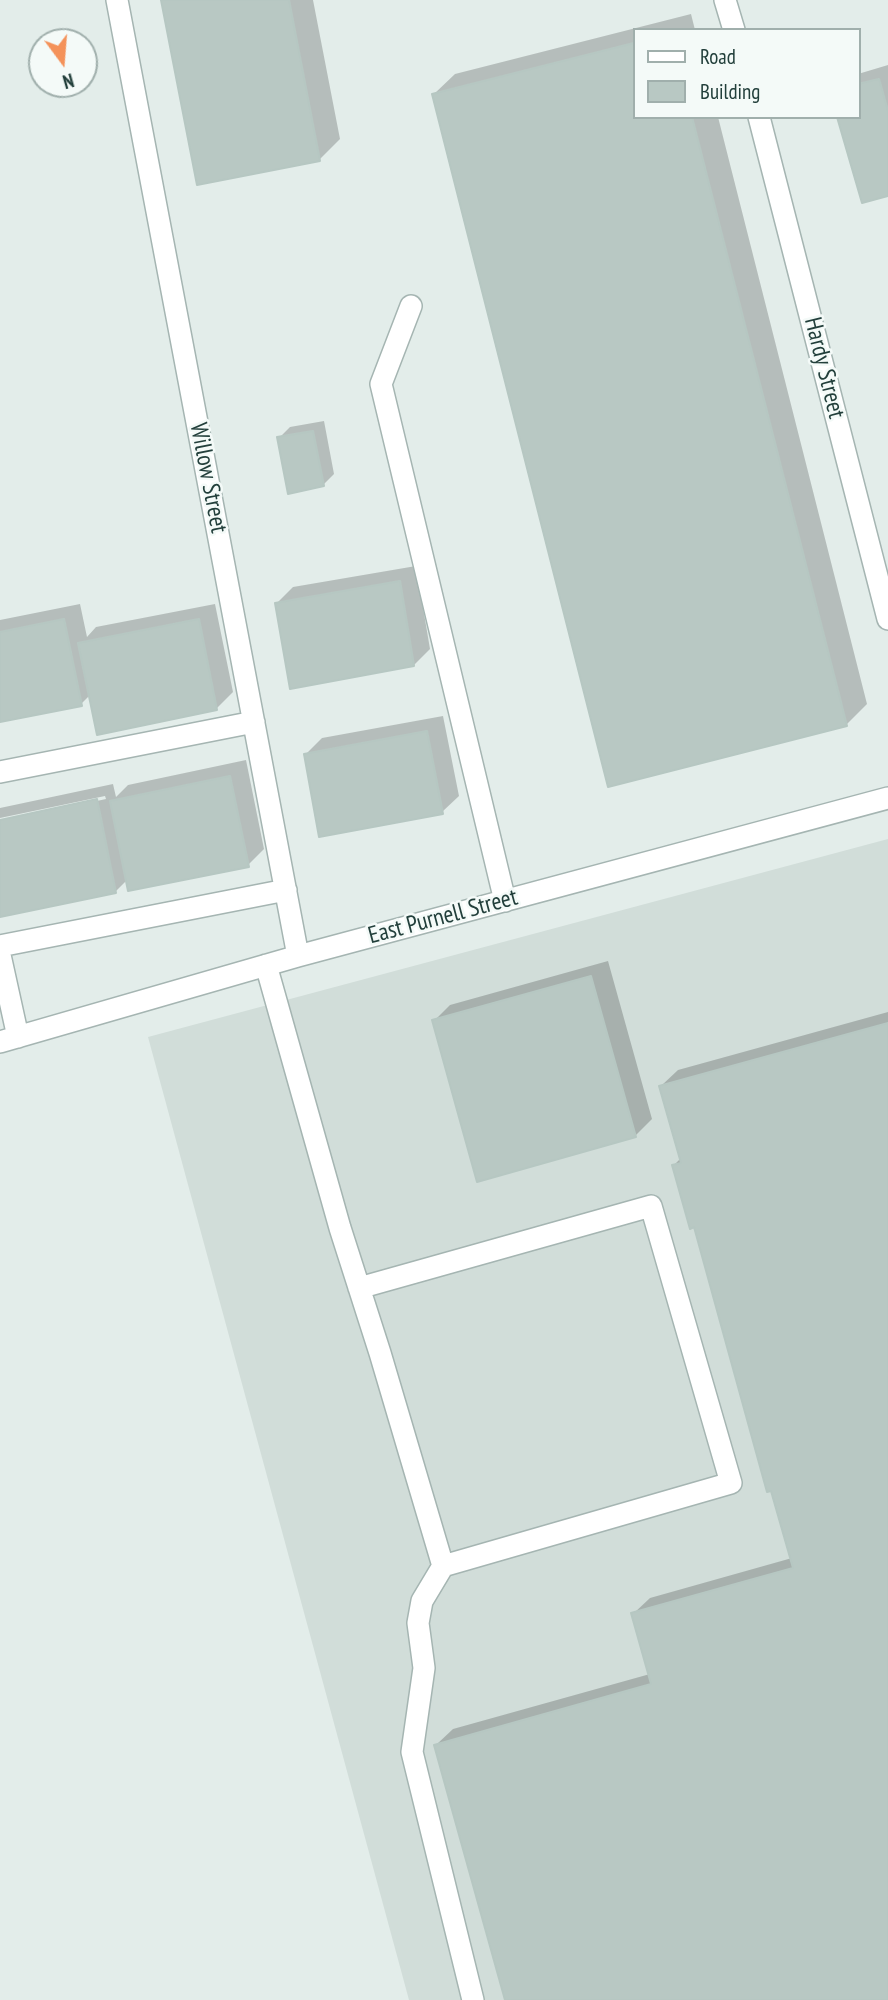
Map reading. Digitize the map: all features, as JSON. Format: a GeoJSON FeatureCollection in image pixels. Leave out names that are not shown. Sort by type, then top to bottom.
{"type":"FeatureCollection","features":[{"type":"Feature","properties":{"kind":"street","name":"Willow Street"},"geometry":{"type":"LineString","coordinates":[[117,0],[298,956]]}},
{"type":"Feature","properties":{"kind":"street"},"geometry":{"type":"LineString","coordinates":[[726,0],[733,28]]}},
{"type":"Feature","properties":{"kind":"street","name":"Hardy Street"},"geometry":{"type":"LineString","coordinates":[[760,119],[888,619]]}},
{"type":"Feature","properties":{"kind":"street"},"geometry":{"type":"LineString","coordinates":[[411,306],[381,384],[505,901]]}},
{"type":"Feature","properties":{"kind":"street"},"geometry":{"type":"LineString","coordinates":[[0,772],[254,722]]}},
{"type":"Feature","properties":{"kind":"street","name":"East Purnell Street"},"geometry":{"type":"LineString","coordinates":[[9,1039],[298,956],[888,798]]}},
{"type":"Feature","properties":{"kind":"street"},"geometry":{"type":"LineString","coordinates":[[0,946],[286,890]]}},
{"type":"Feature","properties":{"kind":"street"},"geometry":{"type":"LineString","coordinates":[[0,955],[9,1039]]}},
{"type":"Feature","properties":{"kind":"street"},"geometry":{"type":"LineString","coordinates":[[267,965],[340,1228],[443,1566]]}},
{"type":"Feature","properties":{"kind":"street"},"geometry":{"type":"LineString","coordinates":[[359,1288],[651,1206],[731,1483],[443,1566],[422,1601],[418,1623],[424,1668],[412,1752],[473,2000]]}},
{"type":"Feature","properties":{"kind":"shaded area"},"geometry":{"type":"Polygon","coordinates":[[[888,839],[888,2000],[409,2000],[148,1037],[888,839]]]}},
{"type":"Feature","properties":{"kind":"building"},"geometry":{"type":"Polygon","coordinates":[[[161,0],[289,0],[320,161],[197,185],[161,0]]]}},
{"type":"Feature","properties":{"kind":"building"},"geometry":{"type":"Polygon","coordinates":[[[632,44],[632,119],[693,119],[847,726],[608,787],[432,94],[632,44]]]}},
{"type":"Feature","properties":{"kind":"building"},"geometry":{"type":"Polygon","coordinates":[[[879,79],[888,111],[888,196],[862,203],[838,119],[860,119],[860,84],[879,79]]]}},
{"type":"Feature","properties":{"kind":"building"},"geometry":{"type":"Polygon","coordinates":[[[313,431],[324,486],[288,494],[277,437],[313,431]]]}},
{"type":"Feature","properties":{"kind":"building"},"geometry":{"type":"Polygon","coordinates":[[[400,581],[414,666],[290,689],[275,603],[400,581]]]}},
{"type":"Feature","properties":{"kind":"building"},"geometry":{"type":"Polygon","coordinates":[[[64,619],[82,706],[0,722],[0,632],[64,619]]]}},
{"type":"Feature","properties":{"kind":"building"},"geometry":{"type":"Polygon","coordinates":[[[199,619],[217,710],[97,735],[78,643],[199,619]]]}},
{"type":"Feature","properties":{"kind":"building"},"geometry":{"type":"Polygon","coordinates":[[[427,731],[443,814],[319,837],[304,754],[427,731]]]}},
{"type":"Feature","properties":{"kind":"building"},"geometry":{"type":"Polygon","coordinates":[[[230,776],[249,867],[128,891],[110,801],[230,776]]]}},
{"type":"Feature","properties":{"kind":"building"},"geometry":{"type":"Polygon","coordinates":[[[97,799],[116,893],[0,917],[0,820],[97,799]]]}},
{"type":"Feature","properties":{"kind":"building"},"geometry":{"type":"Polygon","coordinates":[[[591,976],[636,1137],[477,1182],[432,1020],[591,976]]]}},
{"type":"Feature","properties":{"kind":"building"},"geometry":{"type":"Polygon","coordinates":[[[888,1023],[888,2000],[505,2000],[434,1745],[651,1684],[631,1613],[793,1568],[771,1491],[767,1492],[694,1227],[690,1229],[672,1165],[681,1163],[659,1086],[888,1023]]]}}]}
